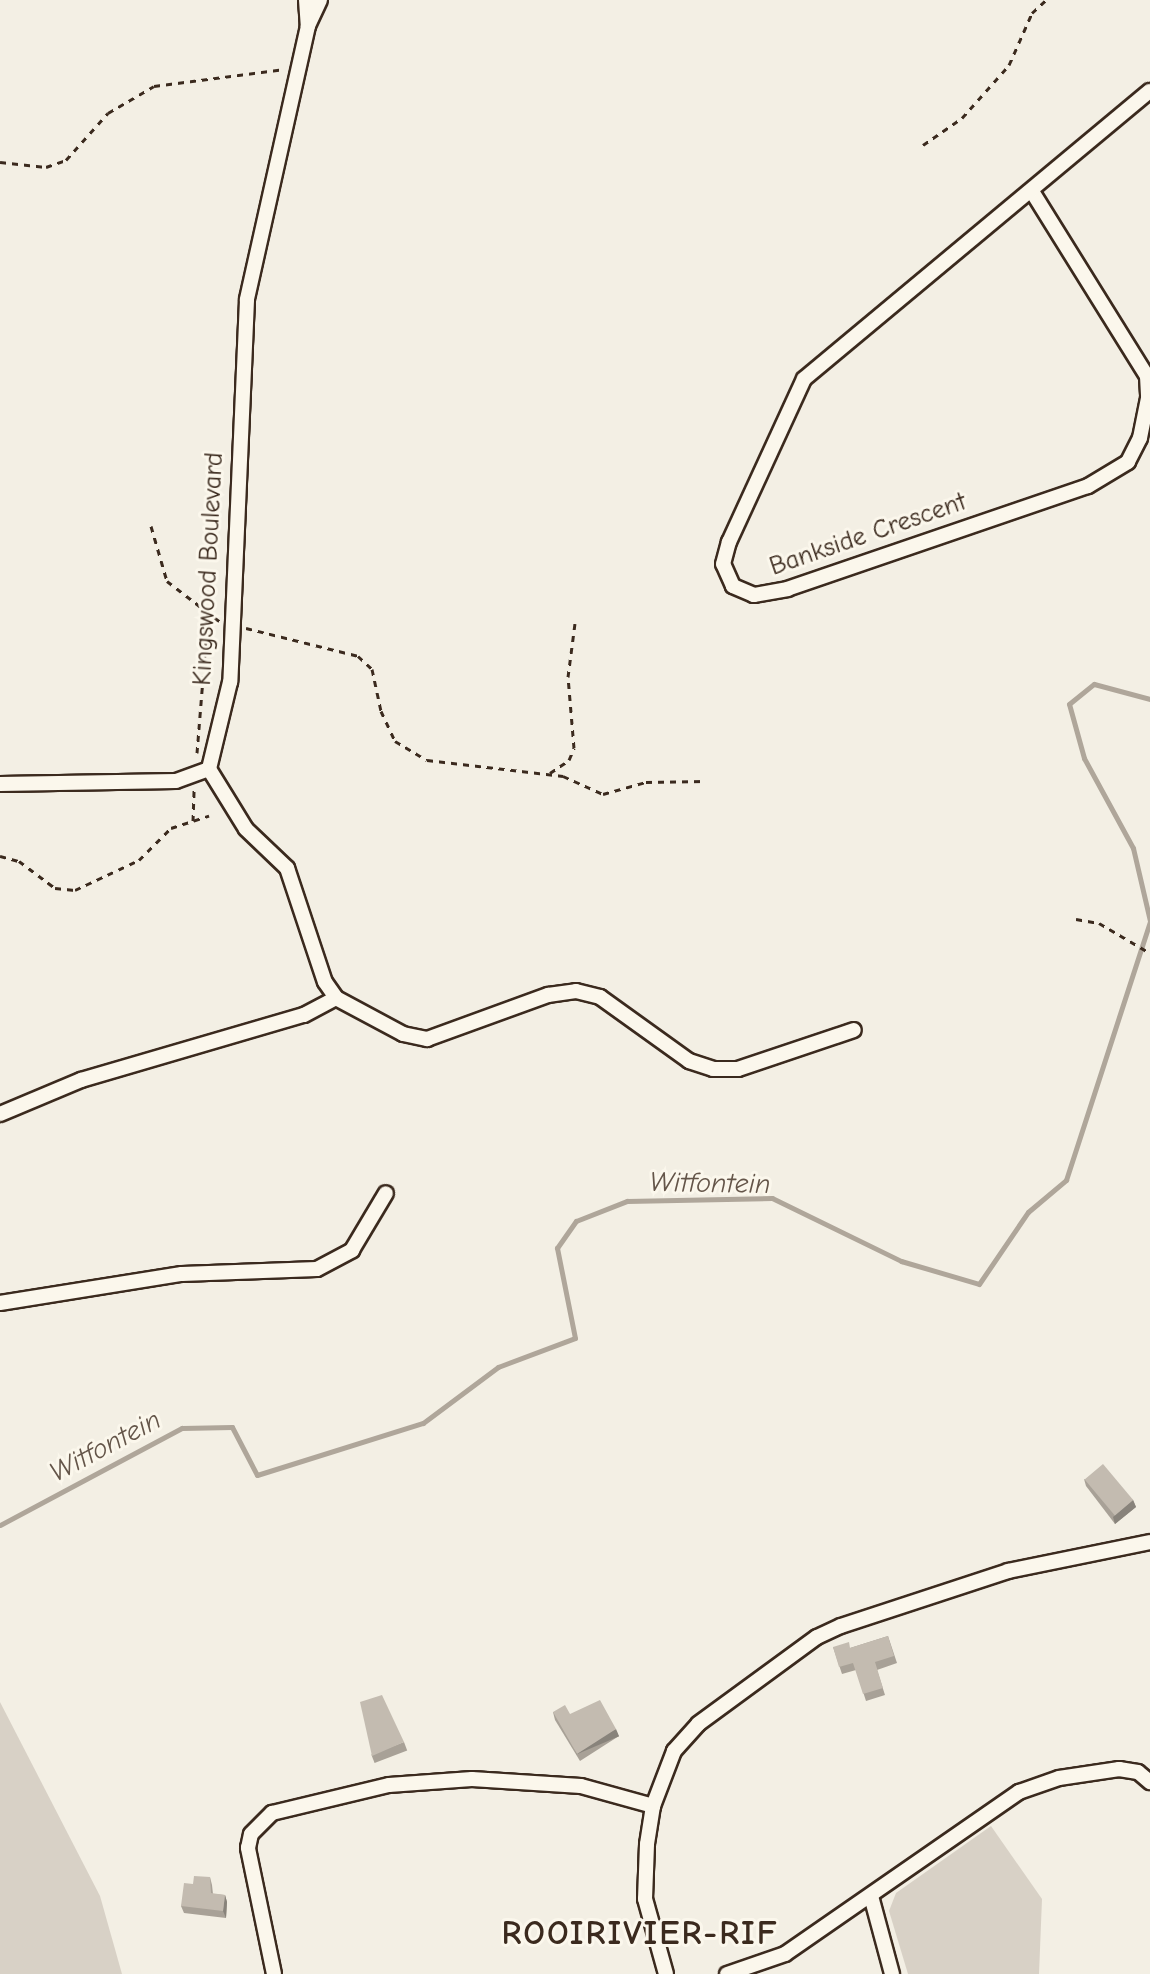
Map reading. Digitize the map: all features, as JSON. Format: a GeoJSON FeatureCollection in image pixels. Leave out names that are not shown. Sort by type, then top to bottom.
{"type":"FeatureCollection","features":[{"type":"Feature","properties":{"kind":"street","name":"Kingswood Boulevard"},"geometry":{"type":"LineString","coordinates":[[306,0],[308,26]]}},
{"type":"Feature","properties":{"kind":"street","name":"Kingswood Boulevard"},"geometry":{"type":"LineString","coordinates":[[209,769],[230,682],[247,300],[308,26],[320,0]]}},
{"type":"Feature","properties":{"kind":"street","name":"Bankside Crescent"},"geometry":{"type":"LineString","coordinates":[[1033,193],[1147,376],[1140,438],[1128,462],[1088,486],[788,589],[754,595],[733,586],[723,564],[729,542],[804,379],[1033,193],[1150,91]]}},
{"type":"Feature","properties":{"kind":"street"},"geometry":{"type":"LineString","coordinates":[[0,784],[176,781],[209,769],[246,829],[287,868],[325,982],[336,998],[403,1034],[427,1039],[548,995],[576,991],[600,997],[689,1061],[713,1069],[738,1069],[854,1030]]}},
{"type":"Feature","properties":{"kind":"street"},"geometry":{"type":"LineString","coordinates":[[0,1114],[81,1080],[304,1015],[336,998]]}},
{"type":"Feature","properties":{"kind":"street"},"geometry":{"type":"LineString","coordinates":[[0,1303],[182,1274],[317,1269],[352,1250],[386,1193]]}},
{"type":"Feature","properties":{"kind":"street"},"geometry":{"type":"LineString","coordinates":[[666,1974],[643,1879],[653,1806],[674,1751],[698,1724],[817,1637],[962,1584],[1150,1542]]}},
{"type":"Feature","properties":{"kind":"street"},"geometry":{"type":"LineString","coordinates":[[727,1974],[785,1954],[871,1896],[940,1842],[1019,1792],[1059,1778],[1119,1769],[1138,1772],[1150,1782]]}},
{"type":"Feature","properties":{"kind":"street"},"geometry":{"type":"LineString","coordinates":[[274,1974],[248,1848],[251,1834],[272,1813],[389,1785],[472,1779],[581,1786],[653,1806]]}},
{"type":"Feature","properties":{"kind":"street"},"geometry":{"type":"LineString","coordinates":[[871,1896],[892,1974]]}},
{"type":"Feature","properties":{"kind":"path"},"geometry":{"type":"LineString","coordinates":[[923,145],[962,118],[1009,65],[1032,13],[1046,0]]}},
{"type":"Feature","properties":{"kind":"path"},"geometry":{"type":"LineString","coordinates":[[0,162],[46,167],[66,160],[108,113],[154,86],[300,68]]}},
{"type":"Feature","properties":{"kind":"path"},"geometry":{"type":"LineString","coordinates":[[151,526],[167,581],[208,615],[233,625],[358,656],[372,669],[385,724],[395,741],[413,754],[547,774],[603,794],[646,782],[706,781]]}},
{"type":"Feature","properties":{"kind":"path"},"geometry":{"type":"LineString","coordinates":[[193,821],[194,774],[208,615]]}},
{"type":"Feature","properties":{"kind":"path"},"geometry":{"type":"LineString","coordinates":[[547,774],[569,760],[574,748],[568,677],[575,623]]}},
{"type":"Feature","properties":{"kind":"path"},"geometry":{"type":"LineString","coordinates":[[0,856],[19,861],[55,888],[75,890],[139,860],[171,828],[209,816]]}},
{"type":"Feature","properties":{"kind":"path"},"geometry":{"type":"LineString","coordinates":[[1076,919],[1099,923],[1150,953]]}},
{"type":"Feature","properties":{"kind":"shaded area"},"geometry":{"type":"Polygon","coordinates":[[[0,1702],[100,1896],[122,1974],[0,1974],[0,1702]]]}},
{"type":"Feature","properties":{"kind":"shaded area"},"geometry":{"type":"Polygon","coordinates":[[[991,1826],[1042,1899],[1039,1974],[908,1974],[889,1911],[896,1893],[991,1826]]]}},
{"type":"Feature","properties":{"kind":"building"},"geometry":{"type":"Polygon","coordinates":[[[1103,1464],[1133,1500],[1115,1515],[1085,1479],[1103,1464]]]}},
{"type":"Feature","properties":{"kind":"building"},"geometry":{"type":"Polygon","coordinates":[[[888,1636],[894,1656],[875,1662],[883,1688],[863,1694],[853,1663],[839,1667],[833,1647],[849,1642],[850,1648],[888,1636]]]}},
{"type":"Feature","properties":{"kind":"building"},"geometry":{"type":"Polygon","coordinates":[[[382,1695],[404,1742],[372,1756],[360,1702],[382,1695]]]}},
{"type":"Feature","properties":{"kind":"building"},"geometry":{"type":"Polygon","coordinates":[[[600,1700],[616,1729],[577,1754],[553,1712],[565,1705],[570,1714],[600,1700]]]}},
{"type":"Feature","properties":{"kind":"building"},"geometry":{"type":"Polygon","coordinates":[[[194,1876],[210,1877],[211,1893],[225,1895],[223,1911],[181,1906],[184,1883],[193,1884],[194,1876]]]}},
{"type":"Feature","properties":{"kind":"waterway","name":"Witfontein"},"geometry":{"type":"LineString","coordinates":[[0,1525],[182,1428],[232,1427],[257,1475],[423,1423],[498,1367],[575,1338],[557,1248],[576,1221],[627,1201],[772,1198],[901,1261],[979,1284],[1028,1212],[1066,1180],[1150,921],[1133,848],[1084,758],[1069,704],[1094,684],[1150,699]]}},
{"type":"Feature","properties":{"kind":"district","name":"ROOIRIVIER-RIF"},"geometry":{"type":"Point","coordinates":[640,1934]}}]}
